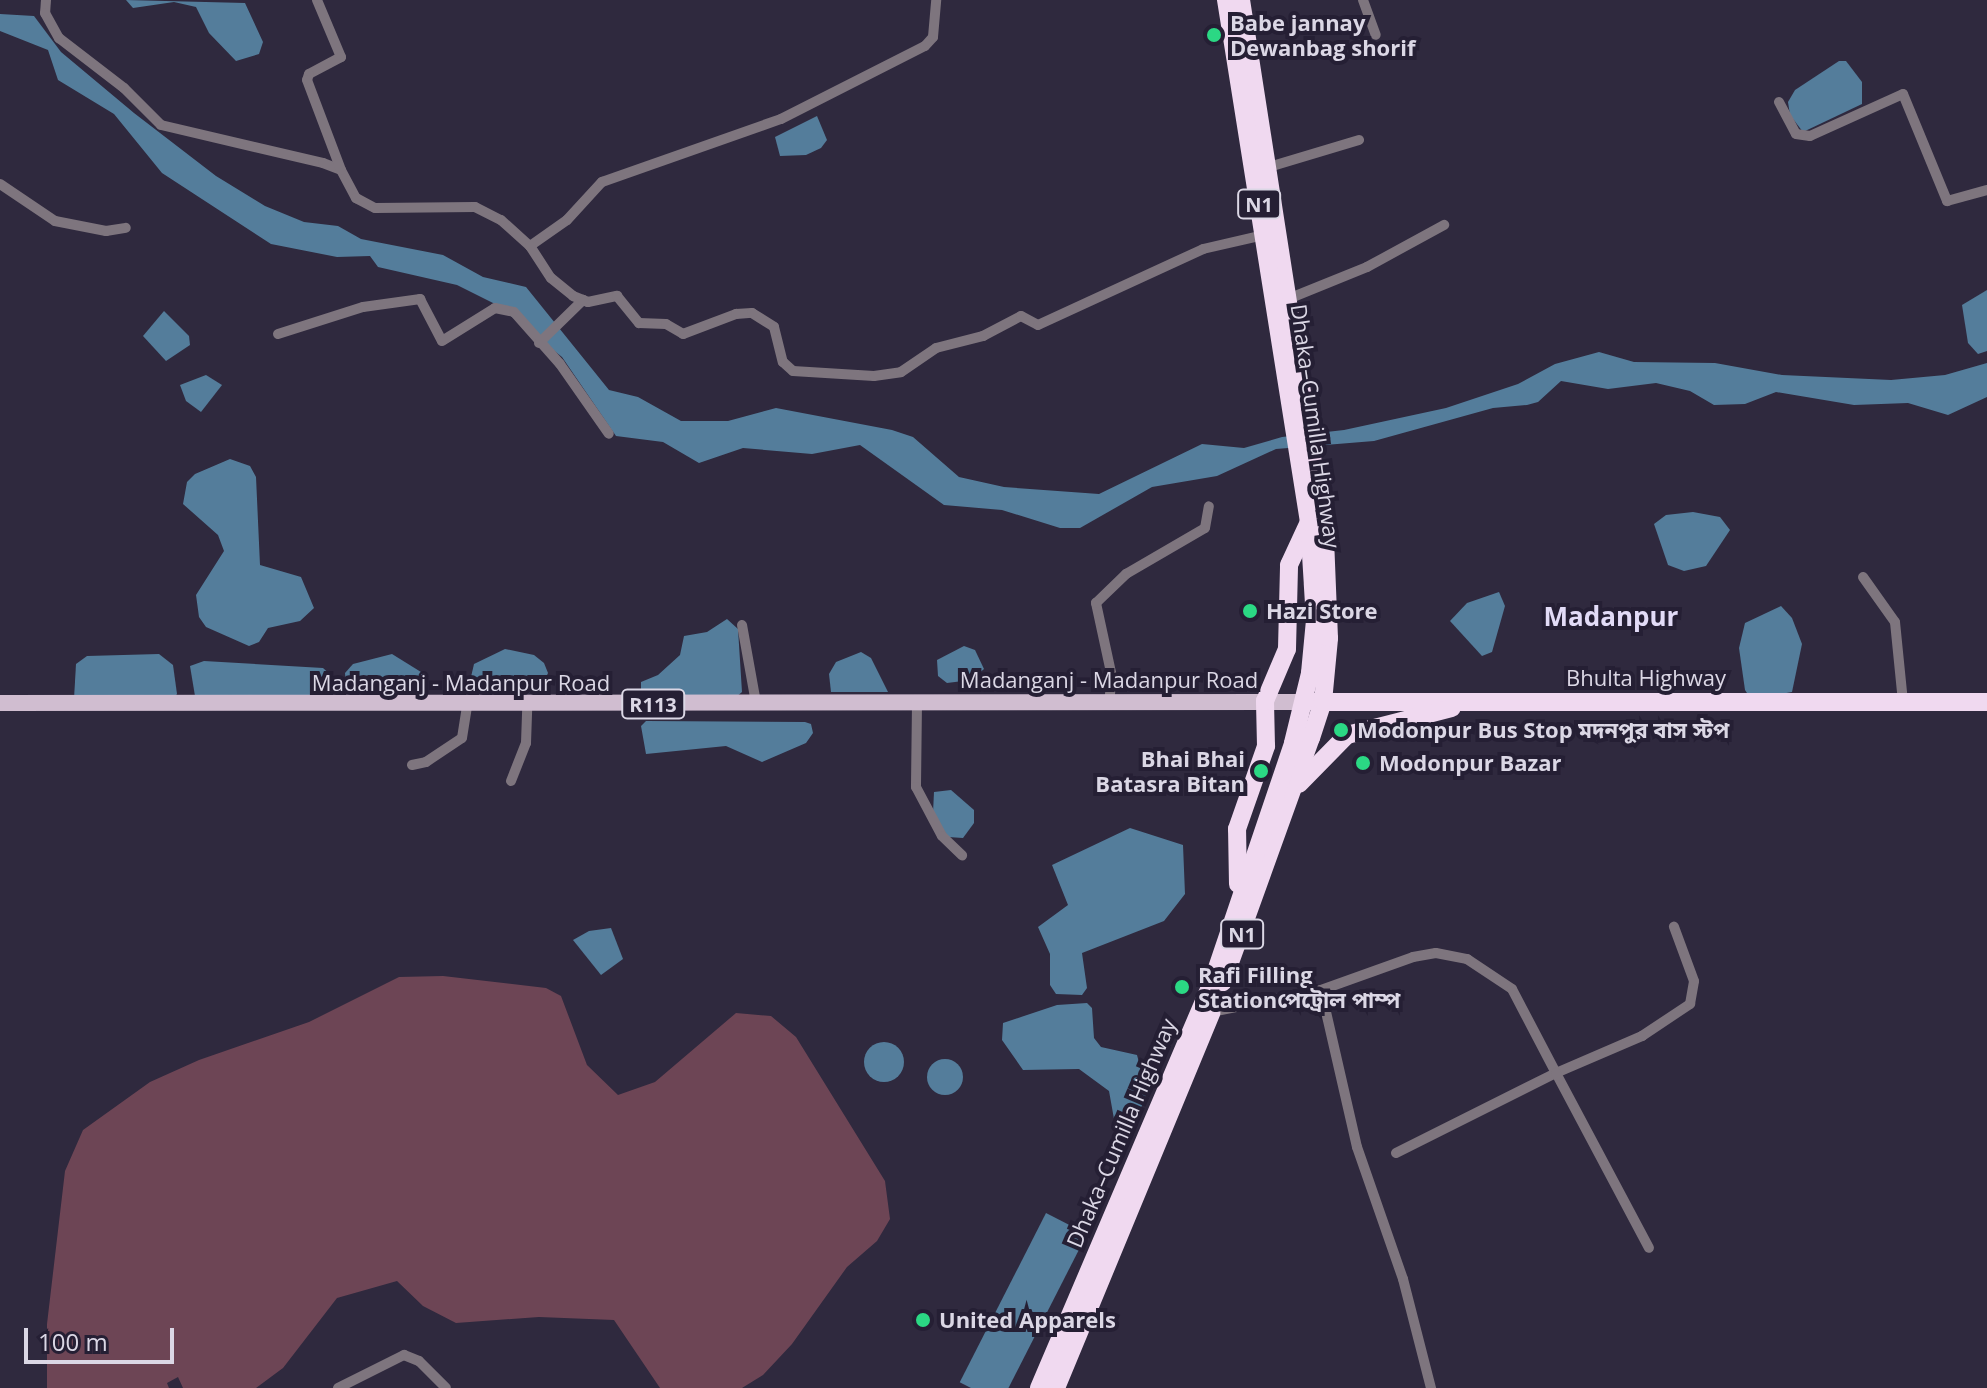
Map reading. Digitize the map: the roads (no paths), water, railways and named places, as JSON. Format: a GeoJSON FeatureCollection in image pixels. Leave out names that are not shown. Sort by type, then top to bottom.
{"type":"FeatureCollection","features":[{"type":"Feature","properties":{"kind":"highway","name":"Dhaka–Cumilla Highway"},"geometry":{"type":"LineString","coordinates":[[1056,1388],[1264,878],[1314,702],[1328,610],[1298,408],[1264,235],[1226,0]]}},
{"type":"Feature","properties":{"kind":"highway","name":"Dhaka–Cumilla Highway"},"geometry":{"type":"LineString","coordinates":[[1241,0],[1288,299],[1298,408]]}},
{"type":"Feature","properties":{"kind":"highway","name":"Dhaka–Cumilla Highway"},"geometry":{"type":"LineString","coordinates":[[1039,1388],[1159,1098],[1213,980],[1238,892],[1314,702],[1315,620],[1306,460]]}},
{"type":"Feature","properties":{"kind":"highway"},"geometry":{"type":"LineString","coordinates":[[1238,892],[1237,829],[1266,746],[1265,701],[1287,649],[1289,565],[1309,522]]}},
{"type":"Feature","properties":{"kind":"highway","name":"Bhulta Highway"},"geometry":{"type":"LineString","coordinates":[[1314,702],[1987,702]]}},
{"type":"Feature","properties":{"kind":"highway"},"geometry":{"type":"LineString","coordinates":[[1289,796],[1347,735],[1466,703]]}},
{"type":"Feature","properties":{"kind":"main road","name":"Madanganj - Madanpur Road"},"geometry":{"type":"LineString","coordinates":[[0,703],[467,706],[1314,702]]}},
{"type":"Feature","properties":{"kind":"street"},"geometry":{"type":"LineString","coordinates":[[46,0],[45,13],[59,38],[124,88],[161,125],[205,131],[341,170]]}},
{"type":"Feature","properties":{"kind":"street"},"geometry":{"type":"LineString","coordinates":[[317,0],[341,57],[309,74],[307,80],[341,170],[356,198],[375,208],[475,207],[501,220],[530,246],[551,278],[583,300]]}},
{"type":"Feature","properties":{"kind":"street"},"geometry":{"type":"LineString","coordinates":[[530,246],[567,220],[602,182],[781,119],[925,46],[933,37],[936,0]]}},
{"type":"Feature","properties":{"kind":"street"},"geometry":{"type":"LineString","coordinates":[[1363,0],[1376,35]]}},
{"type":"Feature","properties":{"kind":"street"},"geometry":{"type":"LineString","coordinates":[[1779,102],[1796,134],[1810,136],[1903,94],[1947,201],[1987,190]]}},
{"type":"Feature","properties":{"kind":"street"},"geometry":{"type":"LineString","coordinates":[[1269,167],[1359,140]]}},
{"type":"Feature","properties":{"kind":"street"},"geometry":{"type":"LineString","coordinates":[[0,184],[55,221],[106,231],[126,228]]}},
{"type":"Feature","properties":{"kind":"street"},"geometry":{"type":"LineString","coordinates":[[1288,299],[1356,272],[1444,225]]}},
{"type":"Feature","properties":{"kind":"street"},"geometry":{"type":"LineString","coordinates":[[540,343],[583,300],[617,296],[634,321],[666,324],[678,334],[752,313],[774,327],[783,362],[793,371],[874,376],[901,372],[936,348],[983,336],[1021,316],[1038,325],[1203,249],[1264,235]]}},
{"type":"Feature","properties":{"kind":"street"},"geometry":{"type":"LineString","coordinates":[[278,334],[363,307],[420,299],[442,341],[495,308],[514,312],[609,434]]}},
{"type":"Feature","properties":{"kind":"street"},"geometry":{"type":"LineString","coordinates":[[1109,702],[1112,677],[1096,603],[1126,574],[1205,528],[1209,506]]}},
{"type":"Feature","properties":{"kind":"street"},"geometry":{"type":"LineString","coordinates":[[1863,577],[1895,622],[1903,702]]}},
{"type":"Feature","properties":{"kind":"street"},"geometry":{"type":"LineString","coordinates":[[742,625],[756,703]]}},
{"type":"Feature","properties":{"kind":"street"},"geometry":{"type":"LineString","coordinates":[[917,703],[916,787],[942,836],[962,855]]}},
{"type":"Feature","properties":{"kind":"street"},"geometry":{"type":"LineString","coordinates":[[511,781],[526,743],[527,705]]}},
{"type":"Feature","properties":{"kind":"street"},"geometry":{"type":"LineString","coordinates":[[412,765],[426,762],[462,738],[467,706]]}},
{"type":"Feature","properties":{"kind":"street"},"geometry":{"type":"LineString","coordinates":[[1396,1153],[1556,1073],[1642,1036],[1690,1004],[1694,981],[1674,927]]}},
{"type":"Feature","properties":{"kind":"street"},"geometry":{"type":"LineString","coordinates":[[1211,1012],[1321,990],[1413,957],[1436,953],[1467,959],[1512,989],[1649,1248]]}},
{"type":"Feature","properties":{"kind":"street"},"geometry":{"type":"LineString","coordinates":[[1321,990],[1357,1147],[1403,1279],[1431,1388]]}},
{"type":"Feature","properties":{"kind":"street"},"geometry":{"type":"LineString","coordinates":[[338,1388],[404,1355],[429,1368],[446,1388]]}},
{"type":"Feature","properties":{"kind":"water"},"geometry":{"type":"Polygon","coordinates":[[[126,0],[245,3],[263,42],[259,54],[236,61],[209,33],[196,7],[174,2],[133,8],[126,0]]]}},
{"type":"Feature","properties":{"kind":"water"},"geometry":{"type":"Polygon","coordinates":[[[0,14],[34,16],[61,52],[134,113],[216,176],[265,206],[304,222],[338,226],[361,239],[443,255],[483,277],[526,287],[609,390],[638,397],[681,421],[728,421],[776,408],[892,430],[913,437],[959,477],[1004,487],[1099,494],[1202,444],[1244,448],[1282,437],[1344,430],[1446,408],[1518,384],[1555,364],[1599,352],[1634,362],[1715,363],[1782,375],[1891,380],[1945,375],[1987,363],[1987,397],[1948,415],[1908,403],[1854,405],[1776,392],[1745,404],[1714,405],[1690,391],[1656,383],[1608,389],[1561,381],[1538,402],[1527,405],[1493,408],[1374,441],[1276,449],[1217,476],[1152,487],[1080,528],[1060,528],[1002,510],[944,505],[860,445],[812,454],[743,448],[699,463],[663,442],[616,436],[562,357],[497,305],[457,285],[378,267],[370,256],[337,257],[271,244],[162,173],[114,114],[58,80],[48,50],[0,31],[0,14]]]}},
{"type":"Feature","properties":{"kind":"water"},"geometry":{"type":"Polygon","coordinates":[[[1839,61],[1846,61],[1862,82],[1862,104],[1803,132],[1790,115],[1788,102],[1795,90],[1839,61]]]}},
{"type":"Feature","properties":{"kind":"water"},"geometry":{"type":"Polygon","coordinates":[[[817,116],[827,140],[821,148],[806,155],[780,156],[775,137],[817,116]]]}},
{"type":"Feature","properties":{"kind":"water"},"geometry":{"type":"Polygon","coordinates":[[[1987,290],[1987,351],[1978,354],[1968,343],[1962,305],[1987,290]]]}},
{"type":"Feature","properties":{"kind":"water"},"geometry":{"type":"Polygon","coordinates":[[[164,311],[189,336],[190,345],[166,361],[143,336],[164,311]]]}},
{"type":"Feature","properties":{"kind":"water"},"geometry":{"type":"Polygon","coordinates":[[[206,375],[222,385],[201,412],[186,401],[180,385],[206,375]]]}},
{"type":"Feature","properties":{"kind":"water"},"geometry":{"type":"Polygon","coordinates":[[[230,459],[250,466],[256,477],[260,565],[301,577],[314,608],[300,621],[268,628],[259,642],[249,646],[206,627],[199,617],[196,595],[224,551],[218,535],[183,504],[187,482],[195,474],[230,459]]]}},
{"type":"Feature","properties":{"kind":"water"},"geometry":{"type":"Polygon","coordinates":[[[1693,512],[1720,517],[1730,530],[1706,566],[1684,571],[1668,565],[1654,524],[1666,515],[1693,512]]]}},
{"type":"Feature","properties":{"kind":"water"},"geometry":{"type":"Polygon","coordinates":[[[1499,592],[1505,606],[1492,652],[1482,656],[1450,621],[1467,603],[1499,592]]]}},
{"type":"Feature","properties":{"kind":"water"},"geometry":{"type":"Polygon","coordinates":[[[1781,606],[1792,618],[1802,644],[1792,692],[1751,699],[1745,690],[1739,648],[1745,623],[1781,606]]]}},
{"type":"Feature","properties":{"kind":"water"},"geometry":{"type":"Polygon","coordinates":[[[727,619],[738,629],[742,692],[735,698],[641,695],[641,682],[658,675],[680,655],[684,636],[707,632],[727,619]]]}},
{"type":"Feature","properties":{"kind":"water"},"geometry":{"type":"Polygon","coordinates":[[[964,646],[975,650],[984,669],[971,680],[947,683],[938,676],[937,660],[964,646]]]}},
{"type":"Feature","properties":{"kind":"water"},"geometry":{"type":"Polygon","coordinates":[[[505,649],[534,655],[544,663],[548,673],[541,688],[517,698],[478,691],[471,677],[474,664],[505,649]]]}},
{"type":"Feature","properties":{"kind":"water"},"geometry":{"type":"Polygon","coordinates":[[[861,652],[871,658],[888,692],[831,692],[829,674],[836,662],[861,652]]]}},
{"type":"Feature","properties":{"kind":"water"},"geometry":{"type":"Polygon","coordinates":[[[159,654],[173,665],[177,694],[172,700],[74,699],[76,664],[87,656],[159,654]]]}},
{"type":"Feature","properties":{"kind":"water"},"geometry":{"type":"Polygon","coordinates":[[[392,654],[421,672],[425,690],[346,685],[345,673],[353,664],[392,654]]]}},
{"type":"Feature","properties":{"kind":"water"},"geometry":{"type":"Polygon","coordinates":[[[204,661],[323,668],[334,678],[331,698],[195,696],[190,666],[204,661]]]}},
{"type":"Feature","properties":{"kind":"water"},"geometry":{"type":"Polygon","coordinates":[[[646,721],[805,722],[811,724],[813,733],[806,743],[762,762],[726,746],[646,754],[641,726],[646,721]]]}},
{"type":"Feature","properties":{"kind":"water"},"geometry":{"type":"Polygon","coordinates":[[[951,790],[974,810],[974,823],[963,838],[948,837],[933,813],[934,792],[951,790]]]}},
{"type":"Feature","properties":{"kind":"water"},"geometry":{"type":"Polygon","coordinates":[[[1130,828],[1183,845],[1185,894],[1164,921],[1082,953],[1087,988],[1082,995],[1056,994],[1050,985],[1050,954],[1038,927],[1068,905],[1052,865],[1130,828]]]}},
{"type":"Feature","properties":{"kind":"water"},"geometry":{"type":"Polygon","coordinates":[[[611,928],[623,959],[601,975],[573,940],[589,931],[611,928]]]}},
{"type":"Feature","properties":{"kind":"water"},"geometry":{"type":"Polygon","coordinates":[[[1087,1003],[1092,1008],[1094,1038],[1101,1047],[1137,1055],[1147,1093],[1138,1115],[1114,1119],[1109,1091],[1079,1069],[1023,1070],[1002,1040],[1003,1023],[1057,1005],[1087,1003]]]}},
{"type":"Feature","properties":{"kind":"water"},"geometry":{"type":"Polygon","coordinates":[[[884,1042],[898,1048],[904,1062],[898,1076],[884,1082],[870,1076],[864,1062],[870,1048],[884,1042]]]}},
{"type":"Feature","properties":{"kind":"water"},"geometry":{"type":"Polygon","coordinates":[[[945,1059],[958,1064],[963,1077],[958,1090],[945,1095],[932,1090],[927,1077],[932,1064],[945,1059]]]}},
{"type":"Feature","properties":{"kind":"water"},"geometry":{"type":"Polygon","coordinates":[[[1046,1213],[1087,1234],[1008,1388],[971,1388],[960,1382],[1046,1213]]]}},
{"type":"Feature","properties":{"kind":"place","name":"Babe jannay Dewanbag shorif"},"geometry":{"type":"Point","coordinates":[1214,35]}},
{"type":"Feature","properties":{"kind":"place","name":"Hazi Store"},"geometry":{"type":"Point","coordinates":[1250,611]}},
{"type":"Feature","properties":{"kind":"place","name":"Modonpur Bus Stop মদনপুর বাস স্টপ"},"geometry":{"type":"Point","coordinates":[1341,730]}},
{"type":"Feature","properties":{"kind":"place","name":"Modonpur Bazar"},"geometry":{"type":"Point","coordinates":[1363,763]}},
{"type":"Feature","properties":{"kind":"place","name":"Bhai Bhai Batasra Bitan"},"geometry":{"type":"Point","coordinates":[1261,771]}},
{"type":"Feature","properties":{"kind":"place","name":"Rafi Filling Stationপেট্রোল পাম্প"},"geometry":{"type":"Point","coordinates":[1182,987]}},
{"type":"Feature","properties":{"kind":"place","name":"United Apparels"},"geometry":{"type":"Point","coordinates":[923,1320]}},
{"type":"Feature","properties":{"kind":"district","name":"Madanpur"},"geometry":{"type":"Point","coordinates":[1611,617]}}]}
